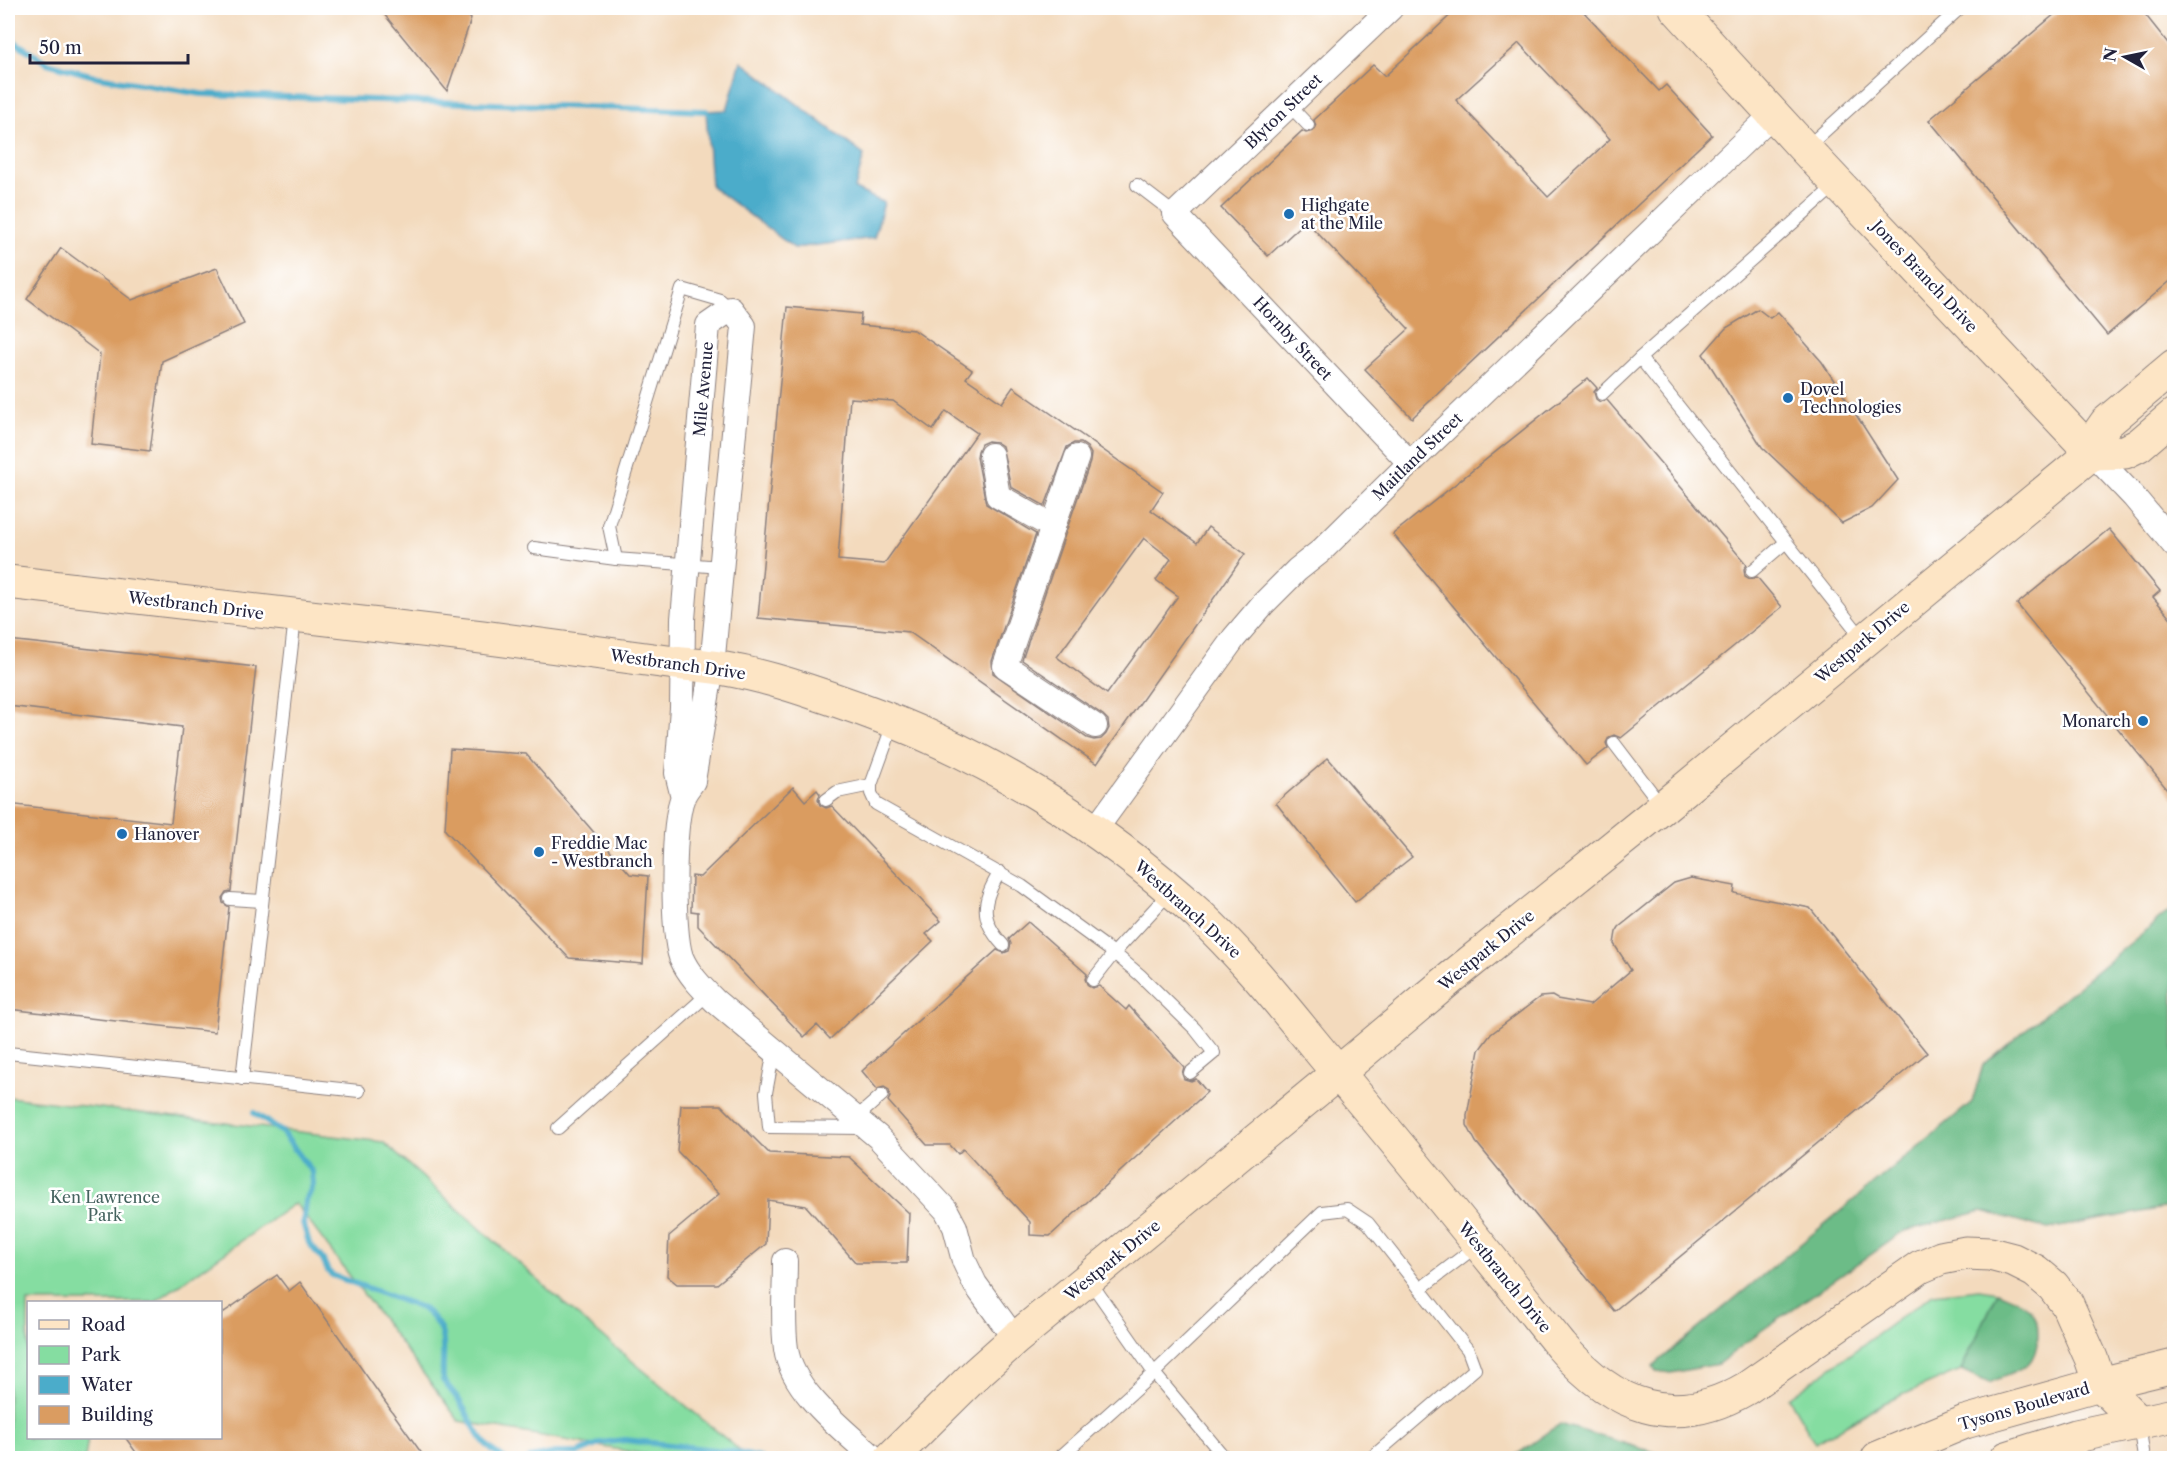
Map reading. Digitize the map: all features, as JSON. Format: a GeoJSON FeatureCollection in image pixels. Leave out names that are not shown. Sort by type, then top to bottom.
{"type":"FeatureCollection","features":[{"type":"Feature","properties":{"kind":"street","name":"Blyton Street"},"geometry":{"type":"LineString","coordinates":[[1175,214],[1391,8]]}},
{"type":"Feature","properties":{"kind":"street","name":"Jones Branch Drive"},"geometry":{"type":"LineString","coordinates":[[1676,8],[1805,149],[2134,497],[2175,545]]}},
{"type":"Feature","properties":{"kind":"street","name":"Maitland Street"},"geometry":{"type":"LineString","coordinates":[[1095,830],[1248,620],[1290,577],[1321,551],[1774,113]]}},
{"type":"Feature","properties":{"kind":"street","name":"Hornby Street"},"geometry":{"type":"LineString","coordinates":[[1175,214],[1410,463]]}},
{"type":"Feature","properties":{"kind":"street"},"geometry":{"type":"LineString","coordinates":[[731,309],[744,326],[722,567],[698,665],[677,774],[683,797],[677,825],[675,927],[681,957],[691,975],[708,994],[894,1152],[946,1210],[956,1227],[964,1261],[975,1284],[1015,1339]]}},
{"type":"Feature","properties":{"kind":"street","name":"Mile Avenue"},"geometry":{"type":"LineString","coordinates":[[698,665],[683,619],[708,325],[731,309]]}},
{"type":"Feature","properties":{"kind":"street","name":"Westpark Drive"},"geometry":{"type":"LineString","coordinates":[[891,1458],[1015,1339],[1452,977],[1663,807],[2092,453],[2099,433],[2106,423],[2175,366]]}},
{"type":"Feature","properties":{"kind":"street"},"geometry":{"type":"LineString","coordinates":[[2092,453],[2126,452],[2139,445],[2175,415]]}},
{"type":"Feature","properties":{"kind":"street"},"geometry":{"type":"LineString","coordinates":[[991,455],[998,496],[1053,527]]}},
{"type":"Feature","properties":{"kind":"street"},"geometry":{"type":"LineString","coordinates":[[1077,457],[1005,666],[1095,726]]}},
{"type":"Feature","properties":{"kind":"street","name":"Westbranch Drive"},"geometry":{"type":"LineString","coordinates":[[8,582],[482,637],[698,665],[756,676],[828,697],[894,721],[962,752],[1016,781],[1095,830],[1199,915],[1250,965],[1415,1164],[1574,1362],[1611,1391],[1633,1402],[1658,1409],[1682,1411],[1708,1407],[1730,1398],[1920,1267],[1941,1258],[1966,1253],[1990,1254],[2013,1260],[2035,1271],[2053,1286],[2073,1314],[2100,1384],[2139,1422]]}},
{"type":"Feature","properties":{"kind":"street"},"geometry":{"type":"LineString","coordinates":[[785,1261],[786,1350],[790,1366],[804,1390],[874,1458]]}},
{"type":"Feature","properties":{"kind":"street","name":"Tysons Boulevard"},"geometry":{"type":"LineString","coordinates":[[1878,1458],[1965,1422],[2100,1384],[2175,1366]]}},
{"type":"Feature","properties":{"kind":"street"},"geometry":{"type":"LineString","coordinates":[[2078,1447],[2100,1384]]}},
{"type":"Feature","properties":{"kind":"street"},"geometry":{"type":"LineString","coordinates":[[2007,1458],[2078,1447],[2139,1422],[2175,1415]]}},
{"type":"Feature","properties":{"kind":"lane"},"geometry":{"type":"LineString","coordinates":[[1805,149],[1960,8]]}},
{"type":"Feature","properties":{"kind":"lane"},"geometry":{"type":"LineString","coordinates":[[2171,8],[2175,12]]}},
{"type":"Feature","properties":{"kind":"lane"},"geometry":{"type":"LineString","coordinates":[[1289,105],[1308,125]]}},
{"type":"Feature","properties":{"kind":"lane"},"geometry":{"type":"LineString","coordinates":[[1602,394],[1838,183]]}},
{"type":"Feature","properties":{"kind":"lane"},"geometry":{"type":"LineString","coordinates":[[1137,185],[1175,214]]}},
{"type":"Feature","properties":{"kind":"lane"},"geometry":{"type":"LineString","coordinates":[[616,560],[609,526],[682,289],[720,300],[731,309]]}},
{"type":"Feature","properties":{"kind":"lane"},"geometry":{"type":"LineString","coordinates":[[1640,358],[1864,640]]}},
{"type":"Feature","properties":{"kind":"lane"},"geometry":{"type":"LineString","coordinates":[[1752,571],[1786,542]]}},
{"type":"Feature","properties":{"kind":"lane"},"geometry":{"type":"LineString","coordinates":[[534,548],[616,560],[722,567]]}},
{"type":"Feature","properties":{"kind":"lane"},"geometry":{"type":"LineString","coordinates":[[242,1079],[295,616]]}},
{"type":"Feature","properties":{"kind":"lane"},"geometry":{"type":"LineString","coordinates":[[894,721],[871,785],[871,793],[876,804],[1000,872],[1114,953],[1163,997],[1195,1029],[1214,1053],[1190,1073]]}},
{"type":"Feature","properties":{"kind":"lane"},"geometry":{"type":"LineString","coordinates":[[1614,743],[1663,807]]}},
{"type":"Feature","properties":{"kind":"lane"},"geometry":{"type":"LineString","coordinates":[[826,800],[837,792],[871,785]]}},
{"type":"Feature","properties":{"kind":"lane"},"geometry":{"type":"LineString","coordinates":[[1000,872],[990,888],[985,908],[992,932],[1003,945]]}},
{"type":"Feature","properties":{"kind":"lane"},"geometry":{"type":"LineString","coordinates":[[1093,980],[1114,953],[1171,891]]}},
{"type":"Feature","properties":{"kind":"lane"},"geometry":{"type":"LineString","coordinates":[[230,899],[262,901]]}},
{"type":"Feature","properties":{"kind":"lane"},"geometry":{"type":"LineString","coordinates":[[558,1128],[708,994]]}},
{"type":"Feature","properties":{"kind":"lane"},"geometry":{"type":"LineString","coordinates":[[774,1050],[766,1093],[768,1127],[862,1123],[882,1095]]}},
{"type":"Feature","properties":{"kind":"lane"},"geometry":{"type":"LineString","coordinates":[[8,1053],[359,1091]]}},
{"type":"Feature","properties":{"kind":"lane"},"geometry":{"type":"LineString","coordinates":[[1059,1458],[1154,1373],[1322,1212],[1347,1209],[1368,1223],[1468,1350],[1475,1369],[1371,1458]]}},
{"type":"Feature","properties":{"kind":"lane"},"geometry":{"type":"LineString","coordinates":[[1420,1289],[1479,1244]]}},
{"type":"Feature","properties":{"kind":"lane"},"geometry":{"type":"LineString","coordinates":[[1088,1279],[1154,1373],[1225,1458]]}},
{"type":"Feature","properties":{"kind":"lane"},"geometry":{"type":"LineString","coordinates":[[2139,1422],[2144,1458]]}},
{"type":"Feature","properties":{"kind":"green space"},"geometry":{"type":"Polygon","coordinates":[[[2174,907],[2174,1206],[2048,1229],[1982,1211],[1905,1231],[1761,1331],[1718,1364],[1671,1373],[1656,1371],[1653,1366],[1972,1102],[1983,1065],[2174,907]]]}},
{"type":"Feature","properties":{"kind":"green space","name":"Ken Lawrence Park"},"geometry":{"type":"Polygon","coordinates":[[[8,1097],[383,1142],[585,1322],[749,1458],[665,1458],[459,1421],[295,1203],[156,1301],[27,1301],[27,1439],[88,1439],[85,1458],[8,1458],[8,1097]]]}},
{"type":"Feature","properties":{"kind":"green space"},"geometry":{"type":"Polygon","coordinates":[[[1979,1289],[1998,1292],[1961,1370],[1884,1403],[1815,1443],[1789,1398],[1933,1294],[1979,1289]]]}},
{"type":"Feature","properties":{"kind":"green space"},"geometry":{"type":"Polygon","coordinates":[[[1998,1292],[2031,1310],[2037,1322],[2038,1338],[2035,1353],[2025,1367],[1989,1383],[1961,1370],[1998,1292]]]}},
{"type":"Feature","properties":{"kind":"green space"},"geometry":{"type":"Polygon","coordinates":[[[1560,1424],[1656,1453],[1659,1458],[1512,1458],[1560,1424]]]}},
{"type":"Feature","properties":{"kind":"water"},"geometry":{"type":"Polygon","coordinates":[[[741,61],[864,155],[855,189],[884,203],[874,238],[794,248],[711,186],[706,111],[727,110],[741,61]]]}},
{"type":"Feature","properties":{"kind":"building"},"geometry":{"type":"Polygon","coordinates":[[[379,8],[461,8],[471,19],[447,91],[379,8]]]}},
{"type":"Feature","properties":{"kind":"building","name":"Highgate at the Mile"},"geometry":{"type":"Polygon","coordinates":[[[1458,8],[1580,8],[1659,91],[1666,85],[1712,135],[1412,418],[1365,369],[1409,329],[1306,221],[1268,256],[1221,208],[1302,131],[1306,133],[1313,131],[1316,127],[1314,120],[1373,65],[1385,76],[1458,8]],[[1519,43],[1456,100],[1548,197],[1610,139],[1519,43]]]}},
{"type":"Feature","properties":{"kind":"building"},"geometry":{"type":"Polygon","coordinates":[[[2062,8],[2140,8],[2175,52],[2175,277],[2107,335],[1929,120],[2062,8]]]}},
{"type":"Feature","properties":{"kind":"building"},"geometry":{"type":"Polygon","coordinates":[[[61,248],[132,300],[217,268],[244,324],[162,361],[150,451],[91,444],[100,354],[27,299],[61,248]]]}},
{"type":"Feature","properties":{"kind":"building"},"geometry":{"type":"Polygon","coordinates":[[[787,307],[861,314],[860,325],[914,330],[972,370],[966,378],[1002,403],[1013,387],[1163,492],[1151,510],[1197,543],[1208,527],[1245,554],[1097,764],[909,632],[758,618],[787,307]],[[850,398],[838,560],[884,564],[977,433],[946,411],[933,430],[893,401],[850,398]],[[988,441],[981,444],[977,457],[986,504],[1036,534],[992,661],[993,673],[1087,738],[1101,739],[1109,728],[1108,720],[1103,715],[1022,660],[1091,454],[1081,443],[1074,443],[1067,447],[1045,506],[1011,487],[1002,446],[988,441]],[[1144,538],[1057,657],[1107,694],[1178,596],[1156,580],[1171,559],[1144,538]]]}},
{"type":"Feature","properties":{"kind":"building","name":"Dovel Technologies"},"geometry":{"type":"Polygon","coordinates":[[[1758,309],[1770,318],[1778,312],[1822,362],[1898,480],[1872,508],[1842,523],[1762,447],[1703,354],[1726,328],[1758,309]]]}},
{"type":"Feature","properties":{"kind":"building"},"geometry":{"type":"Polygon","coordinates":[[[1588,378],[1597,388],[1594,392],[1596,399],[1600,402],[1607,400],[1747,565],[1744,569],[1745,576],[1750,579],[1757,577],[1782,607],[1621,738],[1614,735],[1609,737],[1606,743],[1608,748],[1586,765],[1393,534],[1588,378]]]}},
{"type":"Feature","properties":{"kind":"building","name":"Monarch"},"geometry":{"type":"Polygon","coordinates":[[[2109,529],[2160,591],[2153,597],[2175,623],[2175,799],[2017,604],[2109,529]]]}},
{"type":"Feature","properties":{"kind":"building","name":"Hanover"},"geometry":{"type":"Polygon","coordinates":[[[8,640],[256,667],[231,891],[226,892],[222,898],[223,903],[229,907],[215,1032],[8,1009],[8,804],[171,823],[182,727],[8,706],[8,640]]]}},
{"type":"Feature","properties":{"kind":"building","name":"Freddie Mac - Westbranch"},"geometry":{"type":"Polygon","coordinates":[[[450,749],[526,754],[630,874],[648,876],[643,964],[569,958],[445,830],[450,749]]]}},
{"type":"Feature","properties":{"kind":"building"},"geometry":{"type":"Polygon","coordinates":[[[1328,758],[1412,857],[1355,902],[1276,803],[1328,758]]]}},
{"type":"Feature","properties":{"kind":"building"},"geometry":{"type":"Polygon","coordinates":[[[793,787],[805,801],[817,790],[820,794],[818,800],[820,805],[826,808],[832,806],[941,921],[926,934],[933,941],[830,1039],[817,1025],[804,1037],[698,926],[698,912],[691,911],[692,876],[700,877],[793,787]]]}},
{"type":"Feature","properties":{"kind":"building"},"geometry":{"type":"Polygon","coordinates":[[[1691,878],[1735,886],[1734,893],[1810,908],[1927,1053],[1614,1311],[1476,1142],[1467,1125],[1467,1115],[1479,1050],[1491,1034],[1540,997],[1552,996],[1590,1005],[1631,970],[1614,944],[1619,927],[1674,883],[1691,878]]]}},
{"type":"Feature","properties":{"kind":"building"},"geometry":{"type":"Polygon","coordinates":[[[1028,922],[1087,974],[1085,979],[1088,986],[1092,988],[1099,986],[1126,1010],[1129,1006],[1184,1067],[1182,1074],[1184,1079],[1191,1081],[1196,1079],[1207,1092],[1050,1236],[1030,1235],[1030,1222],[963,1149],[958,1154],[950,1145],[927,1145],[888,1101],[889,1090],[884,1087],[877,1089],[862,1071],[997,950],[1004,953],[1009,951],[1011,944],[1009,939],[1028,922]]]}},
{"type":"Feature","properties":{"kind":"building"},"geometry":{"type":"Polygon","coordinates":[[[681,1105],[721,1105],[769,1153],[849,1157],[909,1213],[907,1263],[856,1263],[806,1206],[768,1200],[766,1244],[717,1284],[677,1284],[667,1276],[669,1236],[719,1194],[677,1151],[681,1105]]]}},
{"type":"Feature","properties":{"kind":"building"},"geometry":{"type":"Polygon","coordinates":[[[277,1275],[289,1291],[300,1282],[425,1458],[140,1458],[126,1439],[222,1439],[222,1314],[277,1275]]]}},
{"type":"Feature","properties":{"kind":"waterway"},"geometry":{"type":"LineString","coordinates":[[12,40],[47,63],[98,77],[201,94],[706,111]]}},
{"type":"Feature","properties":{"kind":"waterway"},"geometry":{"type":"LineString","coordinates":[[254,1113],[282,1132],[312,1172],[313,1185],[306,1201],[303,1223],[309,1243],[323,1260],[328,1271],[332,1275],[422,1308],[431,1316],[438,1324],[443,1341],[443,1380],[458,1399],[483,1440],[504,1458]]}},
{"type":"Feature","properties":{"kind":"waterway"},"geometry":{"type":"LineString","coordinates":[[530,1458],[556,1453],[578,1453],[601,1443],[625,1440],[733,1452],[760,1458]]}},
{"type":"Feature","properties":{"kind":"place","name":"Highgate at the Mile"},"geometry":{"type":"Point","coordinates":[1289,214]}},
{"type":"Feature","properties":{"kind":"place","name":"Dovel Technologies"},"geometry":{"type":"Point","coordinates":[1788,398]}},
{"type":"Feature","properties":{"kind":"place","name":"Monarch"},"geometry":{"type":"Point","coordinates":[2143,721]}},
{"type":"Feature","properties":{"kind":"place","name":"Hanover"},"geometry":{"type":"Point","coordinates":[122,834]}},
{"type":"Feature","properties":{"kind":"place","name":"Freddie Mac - Westbranch"},"geometry":{"type":"Point","coordinates":[539,852]}}]}
